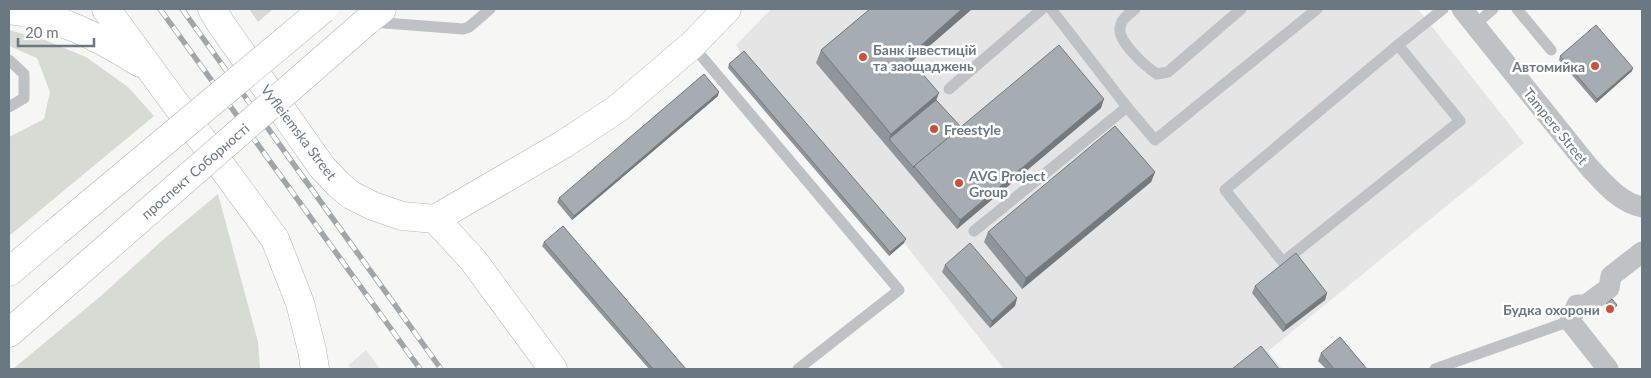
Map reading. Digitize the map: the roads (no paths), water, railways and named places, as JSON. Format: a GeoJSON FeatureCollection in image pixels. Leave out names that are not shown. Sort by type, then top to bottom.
{"type":"FeatureCollection","features":[{"type":"Feature","properties":{"kind":"main road"},"geometry":{"type":"LineString","coordinates":[[106,9],[275,239],[300,302],[315,369]]}},
{"type":"Feature","properties":{"kind":"main road","name":"Vyfleiemska Street"},"geometry":{"type":"LineString","coordinates":[[212,9],[322,167],[338,184],[351,195],[373,206],[402,216],[435,219]]}},
{"type":"Feature","properties":{"kind":"main road"},"geometry":{"type":"LineString","coordinates":[[9,272],[324,9]]}},
{"type":"Feature","properties":{"kind":"main road"},"geometry":{"type":"LineString","coordinates":[[552,369],[473,260],[435,219],[564,144],[617,110],[692,45],[726,9]]}},
{"type":"Feature","properties":{"kind":"main road"},"geometry":{"type":"LineString","coordinates":[[9,10],[28,12],[71,25],[115,47],[152,70]]}},
{"type":"Feature","properties":{"kind":"main road","name":"проспект Соборності"},"geometry":{"type":"LineString","coordinates":[[9,333],[375,15]]}},
{"type":"Feature","properties":{"kind":"main road"},"geometry":{"type":"LineString","coordinates":[[250,206],[287,314],[297,369]]}},
{"type":"Feature","properties":{"kind":"street","name":"Tampere Street"},"geometry":{"type":"LineString","coordinates":[[1469,17],[1589,167],[1611,191],[1633,205],[1642,207]]}},
{"type":"Feature","properties":{"kind":"street"},"geometry":{"type":"LineString","coordinates":[[1608,369],[1573,313],[1586,306],[1609,288],[1611,276],[1642,252]]}},
{"type":"Feature","properties":{"kind":"lane"},"geometry":{"type":"LineString","coordinates":[[375,15],[463,29],[469,27],[490,9]]}},
{"type":"Feature","properties":{"kind":"lane"},"geometry":{"type":"LineString","coordinates":[[949,88],[1042,9]]}},
{"type":"Feature","properties":{"kind":"lane"},"geometry":{"type":"LineString","coordinates":[[1051,9],[1155,140],[1317,9]]}},
{"type":"Feature","properties":{"kind":"lane"},"geometry":{"type":"LineString","coordinates":[[1135,9],[1124,18],[1120,28],[1122,38],[1146,67],[1157,74],[1168,72],[1241,9]]}},
{"type":"Feature","properties":{"kind":"lane"},"geometry":{"type":"LineString","coordinates":[[1398,45],[1460,121],[1282,262],[1225,190],[1398,45],[1443,9]]}},
{"type":"Feature","properties":{"kind":"lane"},"geometry":{"type":"LineString","coordinates":[[1469,17],[1494,9]]}},
{"type":"Feature","properties":{"kind":"lane"},"geometry":{"type":"LineString","coordinates":[[1517,9],[1551,50]]}},
{"type":"Feature","properties":{"kind":"lane"},"geometry":{"type":"LineString","coordinates":[[692,45],[898,290],[798,369]]}},
{"type":"Feature","properties":{"kind":"lane"},"geometry":{"type":"LineString","coordinates":[[9,60],[24,74],[24,98],[9,106]]}},
{"type":"Feature","properties":{"kind":"lane"},"geometry":{"type":"LineString","coordinates":[[974,230],[1127,107]]}},
{"type":"Feature","properties":{"kind":"lane"},"geometry":{"type":"LineString","coordinates":[[1435,369],[1573,313]]}},
{"type":"Feature","properties":{"kind":"railway"},"geometry":{"type":"LineString","coordinates":[[160,9],[420,369]]}},
{"type":"Feature","properties":{"kind":"railway"},"geometry":{"type":"LineString","coordinates":[[182,9],[441,369]]}},
{"type":"Feature","properties":{"kind":"place","name":"Банк інвестицій та заощаджень"},"geometry":{"type":"Point","coordinates":[863,57]}},
{"type":"Feature","properties":{"kind":"place","name":"Автомийка"},"geometry":{"type":"Point","coordinates":[1595,66]}},
{"type":"Feature","properties":{"kind":"place","name":"Freestyle"},"geometry":{"type":"Point","coordinates":[934,129]}},
{"type":"Feature","properties":{"kind":"place","name":"AVG Project Group"},"geometry":{"type":"Point","coordinates":[959,183]}},
{"type":"Feature","properties":{"kind":"place","name":"Будка охорони"},"geometry":{"type":"Point","coordinates":[1610,309]}}]}
